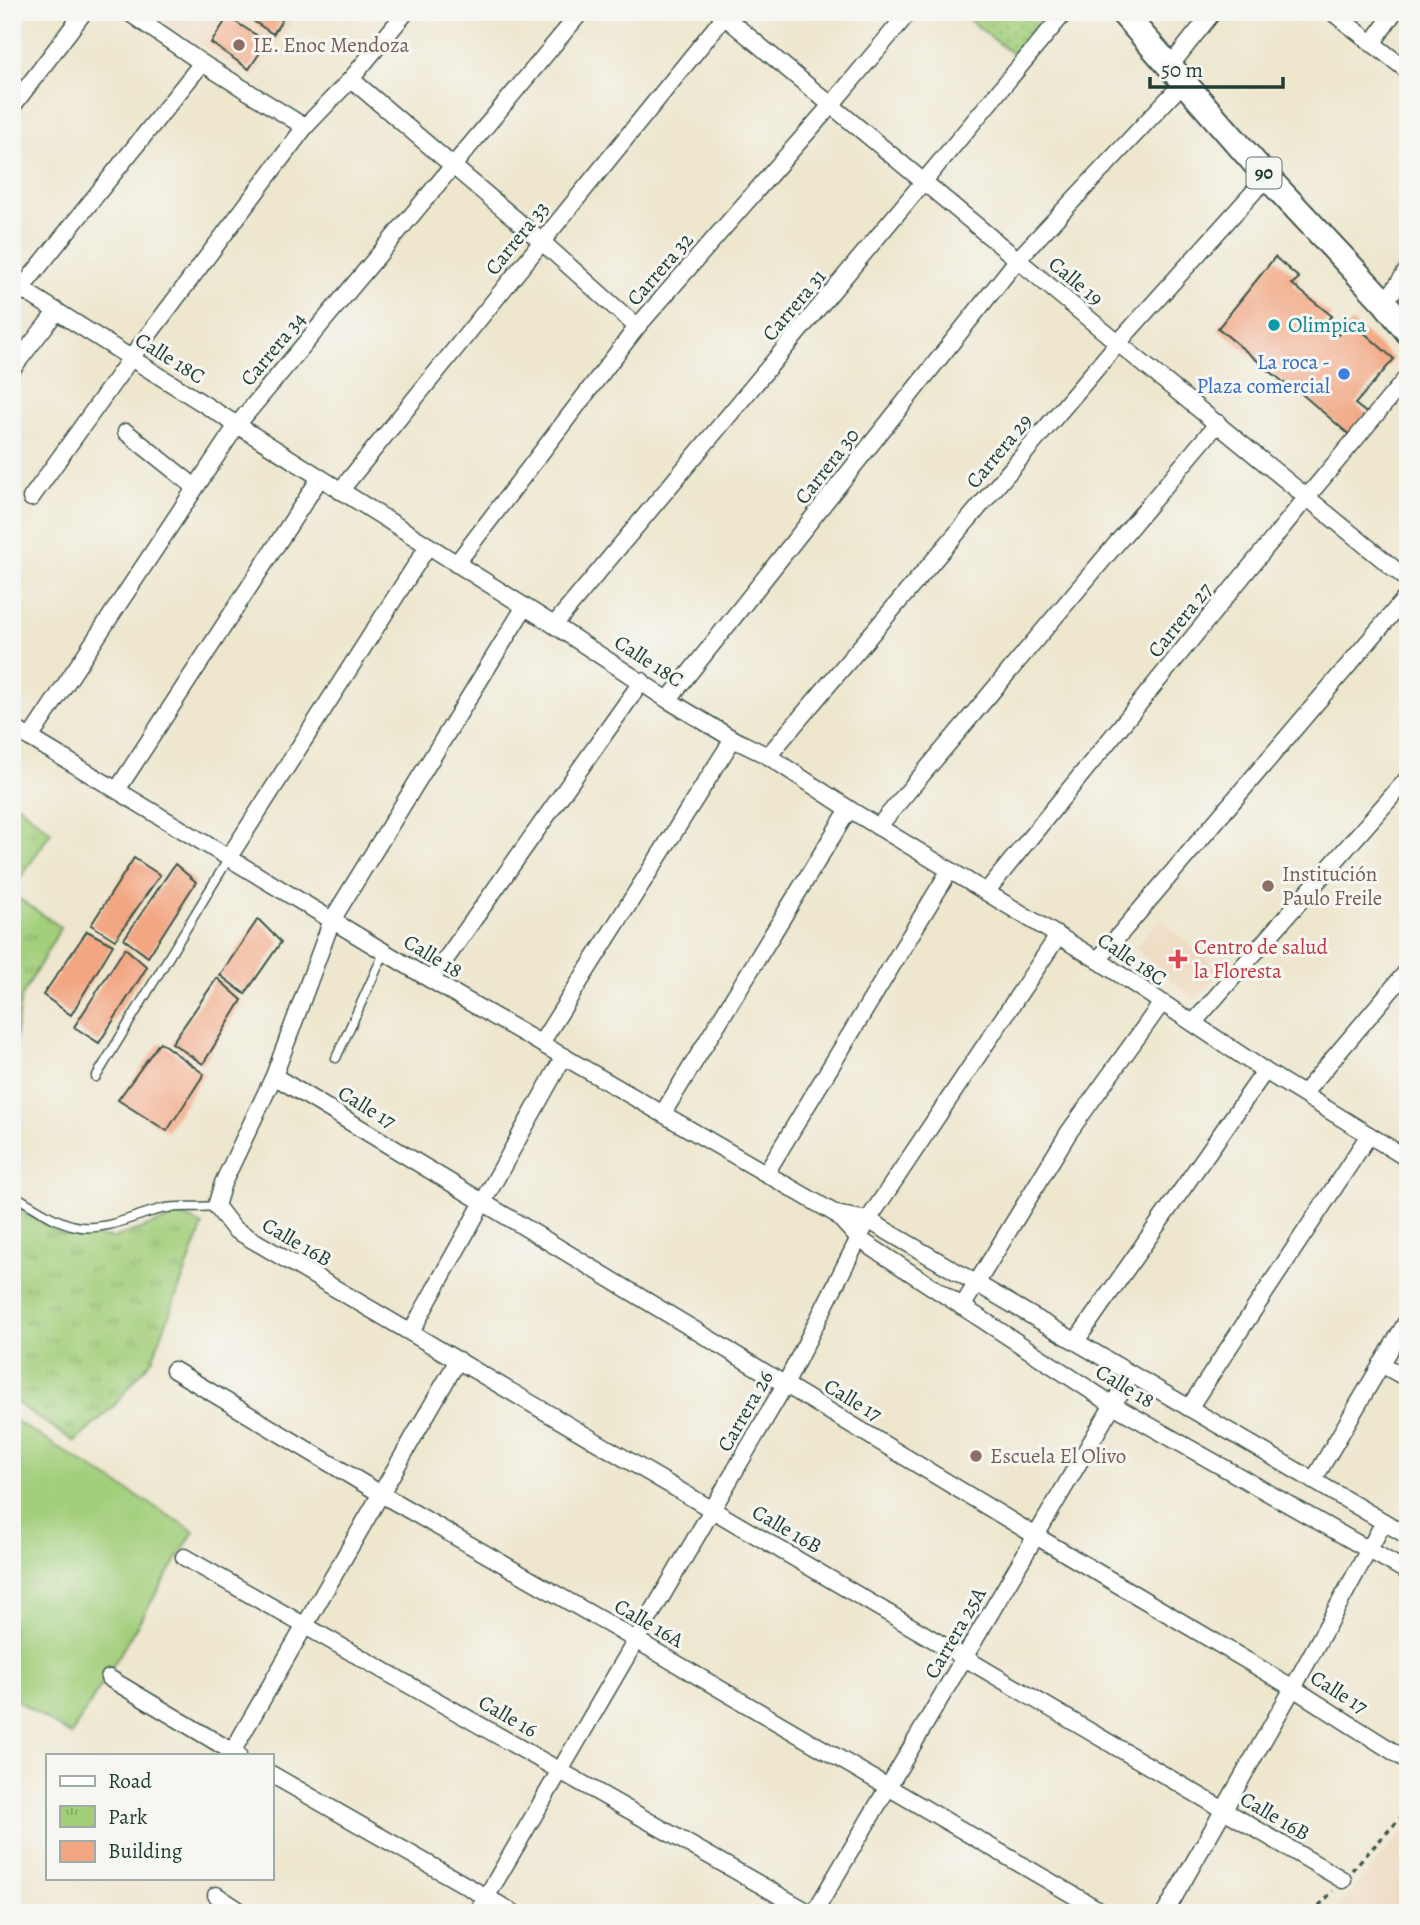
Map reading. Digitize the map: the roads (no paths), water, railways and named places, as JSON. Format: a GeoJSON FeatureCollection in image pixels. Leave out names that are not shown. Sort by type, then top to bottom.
{"type":"FeatureCollection","features":[{"type":"Feature","properties":{"kind":"main road","name":"90"},"geometry":{"type":"LineString","coordinates":[[1122,12],[1267,177],[1385,303],[1408,332]]}},
{"type":"Feature","properties":{"kind":"street"},"geometry":{"type":"LineString","coordinates":[[12,107],[84,12]]}},
{"type":"Feature","properties":{"kind":"street"},"geometry":{"type":"LineString","coordinates":[[128,12],[305,127]]}},
{"type":"Feature","properties":{"kind":"street"},"geometry":{"type":"LineString","coordinates":[[31,498],[131,358],[305,127],[351,79],[406,12]]}},
{"type":"Feature","properties":{"kind":"street","name":"Carrera 34"},"geometry":{"type":"LineString","coordinates":[[30,738],[237,425],[581,12]]}},
{"type":"Feature","properties":{"kind":"street","name":"Carrera 32"},"geometry":{"type":"LineString","coordinates":[[456,565],[637,327],[909,12]]}},
{"type":"Feature","properties":{"kind":"street","name":"Carrera 31"},"geometry":{"type":"LineString","coordinates":[[554,625],[1065,12]]}},
{"type":"Feature","properties":{"kind":"street"},"geometry":{"type":"LineString","coordinates":[[1177,74],[1213,12]]}},
{"type":"Feature","properties":{"kind":"street"},"geometry":{"type":"LineString","coordinates":[[1332,12],[1408,71]]}},
{"type":"Feature","properties":{"kind":"street"},"geometry":{"type":"LineString","coordinates":[[1372,44],[1394,12]]}},
{"type":"Feature","properties":{"kind":"street","name":"Calle 19"},"geometry":{"type":"LineString","coordinates":[[724,14],[1118,344],[1408,580]]}},
{"type":"Feature","properties":{"kind":"street","name":"Carrera 33"},"geometry":{"type":"LineString","coordinates":[[340,491],[724,14]]}},
{"type":"Feature","properties":{"kind":"street"},"geometry":{"type":"LineString","coordinates":[[17,286],[202,62]]}},
{"type":"Feature","properties":{"kind":"street","name":"Carrera 30"},"geometry":{"type":"LineString","coordinates":[[668,700],[1018,259],[1177,74]]}},
{"type":"Feature","properties":{"kind":"street"},"geometry":{"type":"LineString","coordinates":[[351,79],[637,327]]}},
{"type":"Feature","properties":{"kind":"street","name":"Carrera 29"},"geometry":{"type":"LineString","coordinates":[[768,756],[1118,344],[1267,177]]}},
{"type":"Feature","properties":{"kind":"street"},"geometry":{"type":"LineString","coordinates":[[1385,303],[1408,269]]}},
{"type":"Feature","properties":{"kind":"street","name":"Calle 18C"},"geometry":{"type":"LineString","coordinates":[[17,286],[554,625],[668,700],[733,739],[768,756],[878,827],[1098,960],[1265,1070],[1370,1135],[1404,1151]]}},
{"type":"Feature","properties":{"kind":"street"},"geometry":{"type":"LineString","coordinates":[[12,369],[57,312]]}},
{"type":"Feature","properties":{"kind":"street","name":"Carrera 27"},"geometry":{"type":"LineString","coordinates":[[986,892],[1408,376]]}},
{"type":"Feature","properties":{"kind":"street"},"geometry":{"type":"LineString","coordinates":[[878,827],[1218,423]]}},
{"type":"Feature","properties":{"kind":"street"},"geometry":{"type":"LineString","coordinates":[[126,432],[195,487]]}},
{"type":"Feature","properties":{"kind":"street"},"geometry":{"type":"LineString","coordinates":[[117,790],[320,478]]}},
{"type":"Feature","properties":{"kind":"street"},"geometry":{"type":"LineString","coordinates":[[229,857],[428,546]]}},
{"type":"Feature","properties":{"kind":"street"},"geometry":{"type":"LineString","coordinates":[[1098,960],[1408,595]]}},
{"type":"Feature","properties":{"kind":"street"},"geometry":{"type":"LineString","coordinates":[[216,1206],[223,1183],[274,1076],[332,920],[524,608]]}},
{"type":"Feature","properties":{"kind":"street"},"geometry":{"type":"LineString","coordinates":[[431,980],[642,681]]}},
{"type":"Feature","properties":{"kind":"street","name":"Calle 18"},"geometry":{"type":"LineString","coordinates":[[12,727],[431,980],[836,1214],[859,1239],[1113,1405],[1408,1572]]}},
{"type":"Feature","properties":{"kind":"street"},"geometry":{"type":"LineString","coordinates":[[541,1043],[733,739]]}},
{"type":"Feature","properties":{"kind":"street"},"geometry":{"type":"LineString","coordinates":[[1194,1023],[1408,778]]}},
{"type":"Feature","properties":{"kind":"street"},"geometry":{"type":"LineString","coordinates":[[663,1113],[849,809]]}},
{"type":"Feature","properties":{"kind":"street"},"geometry":{"type":"LineString","coordinates":[[766,1173],[950,870]]}},
{"type":"Feature","properties":{"kind":"street","name":"Carrera 26"},"geometry":{"type":"LineString","coordinates":[[477,1913],[786,1383],[868,1220],[1058,936]]}},
{"type":"Feature","properties":{"kind":"street"},"geometry":{"type":"LineString","coordinates":[[1304,1093],[1408,970]]}},
{"type":"Feature","properties":{"kind":"street"},"geometry":{"type":"LineString","coordinates":[[962,1307],[1069,1132],[1161,1004]]}},
{"type":"Feature","properties":{"kind":"street"},"geometry":{"type":"LineString","coordinates":[[411,1332],[564,1056]]}},
{"type":"Feature","properties":{"kind":"street"},"geometry":{"type":"LineString","coordinates":[[1076,1341],[1265,1070]]}},
{"type":"Feature","properties":{"kind":"street","name":"Calle 17"},"geometry":{"type":"LineString","coordinates":[[274,1076],[1293,1689],[1408,1761]]}},
{"type":"Feature","properties":{"kind":"street"},"geometry":{"type":"LineString","coordinates":[[1189,1408],[1370,1135]]}},
{"type":"Feature","properties":{"kind":"street","name":"Calle 16B"},"geometry":{"type":"LineString","coordinates":[[216,1206],[234,1229],[1343,1880]]}},
{"type":"Feature","properties":{"kind":"street","name":"Calle 18"},"geometry":{"type":"LineString","coordinates":[[836,1214],[868,1220],[1408,1536]]}},
{"type":"Feature","properties":{"kind":"street"},"geometry":{"type":"LineString","coordinates":[[1313,1481],[1408,1319]]}},
{"type":"Feature","properties":{"kind":"street"},"geometry":{"type":"LineString","coordinates":[[109,1678],[235,1754],[305,1625],[458,1360]]}},
{"type":"Feature","properties":{"kind":"street"},"geometry":{"type":"LineString","coordinates":[[1381,1364],[1408,1379]]}},
{"type":"Feature","properties":{"kind":"street","name":"Calle 16A"},"geometry":{"type":"LineString","coordinates":[[174,1370],[381,1494],[1104,1913]]}},
{"type":"Feature","properties":{"kind":"street","name":"Carrera 25A"},"geometry":{"type":"LineString","coordinates":[[812,1913],[1131,1374]]}},
{"type":"Feature","properties":{"kind":"street"},"geometry":{"type":"LineString","coordinates":[[1165,1913],[1293,1689],[1384,1522]]}},
{"type":"Feature","properties":{"kind":"street","name":"Calle 16"},"geometry":{"type":"LineString","coordinates":[[184,1557],[812,1913]]}},
{"type":"Feature","properties":{"kind":"street"},"geometry":{"type":"LineString","coordinates":[[273,1775],[514,1913]]}},
{"type":"Feature","properties":{"kind":"street"},"geometry":{"type":"LineString","coordinates":[[216,1895],[243,1913]]}},
{"type":"Feature","properties":{"kind":"lane"},"geometry":{"type":"LineString","coordinates":[[96,1077],[229,857]]}},
{"type":"Feature","properties":{"kind":"lane"},"geometry":{"type":"LineString","coordinates":[[336,1058],[384,951]]}},
{"type":"Feature","properties":{"kind":"lane"},"geometry":{"type":"LineString","coordinates":[[12,1194],[68,1224],[83,1227],[117,1222],[173,1207],[216,1206]]}},
{"type":"Feature","properties":{"kind":"place","name":"IE. Enoc Mendoza"},"geometry":{"type":"Point","coordinates":[239,45]}},
{"type":"Feature","properties":{"kind":"place","name":"Olimpica"},"geometry":{"type":"Point","coordinates":[1274,325]}},
{"type":"Feature","properties":{"kind":"place","name":"La roca - Plaza comercial"},"geometry":{"type":"Point","coordinates":[1344,374]}},
{"type":"Feature","properties":{"kind":"place","name":"Institución Paulo Freile"},"geometry":{"type":"Point","coordinates":[1268,886]}},
{"type":"Feature","properties":{"kind":"place","name":"Centro de salud la Floresta"},"geometry":{"type":"Point","coordinates":[1178,959]}},
{"type":"Feature","properties":{"kind":"place","name":"Escuela El Olivo"},"geometry":{"type":"Point","coordinates":[976,1456]}}]}
